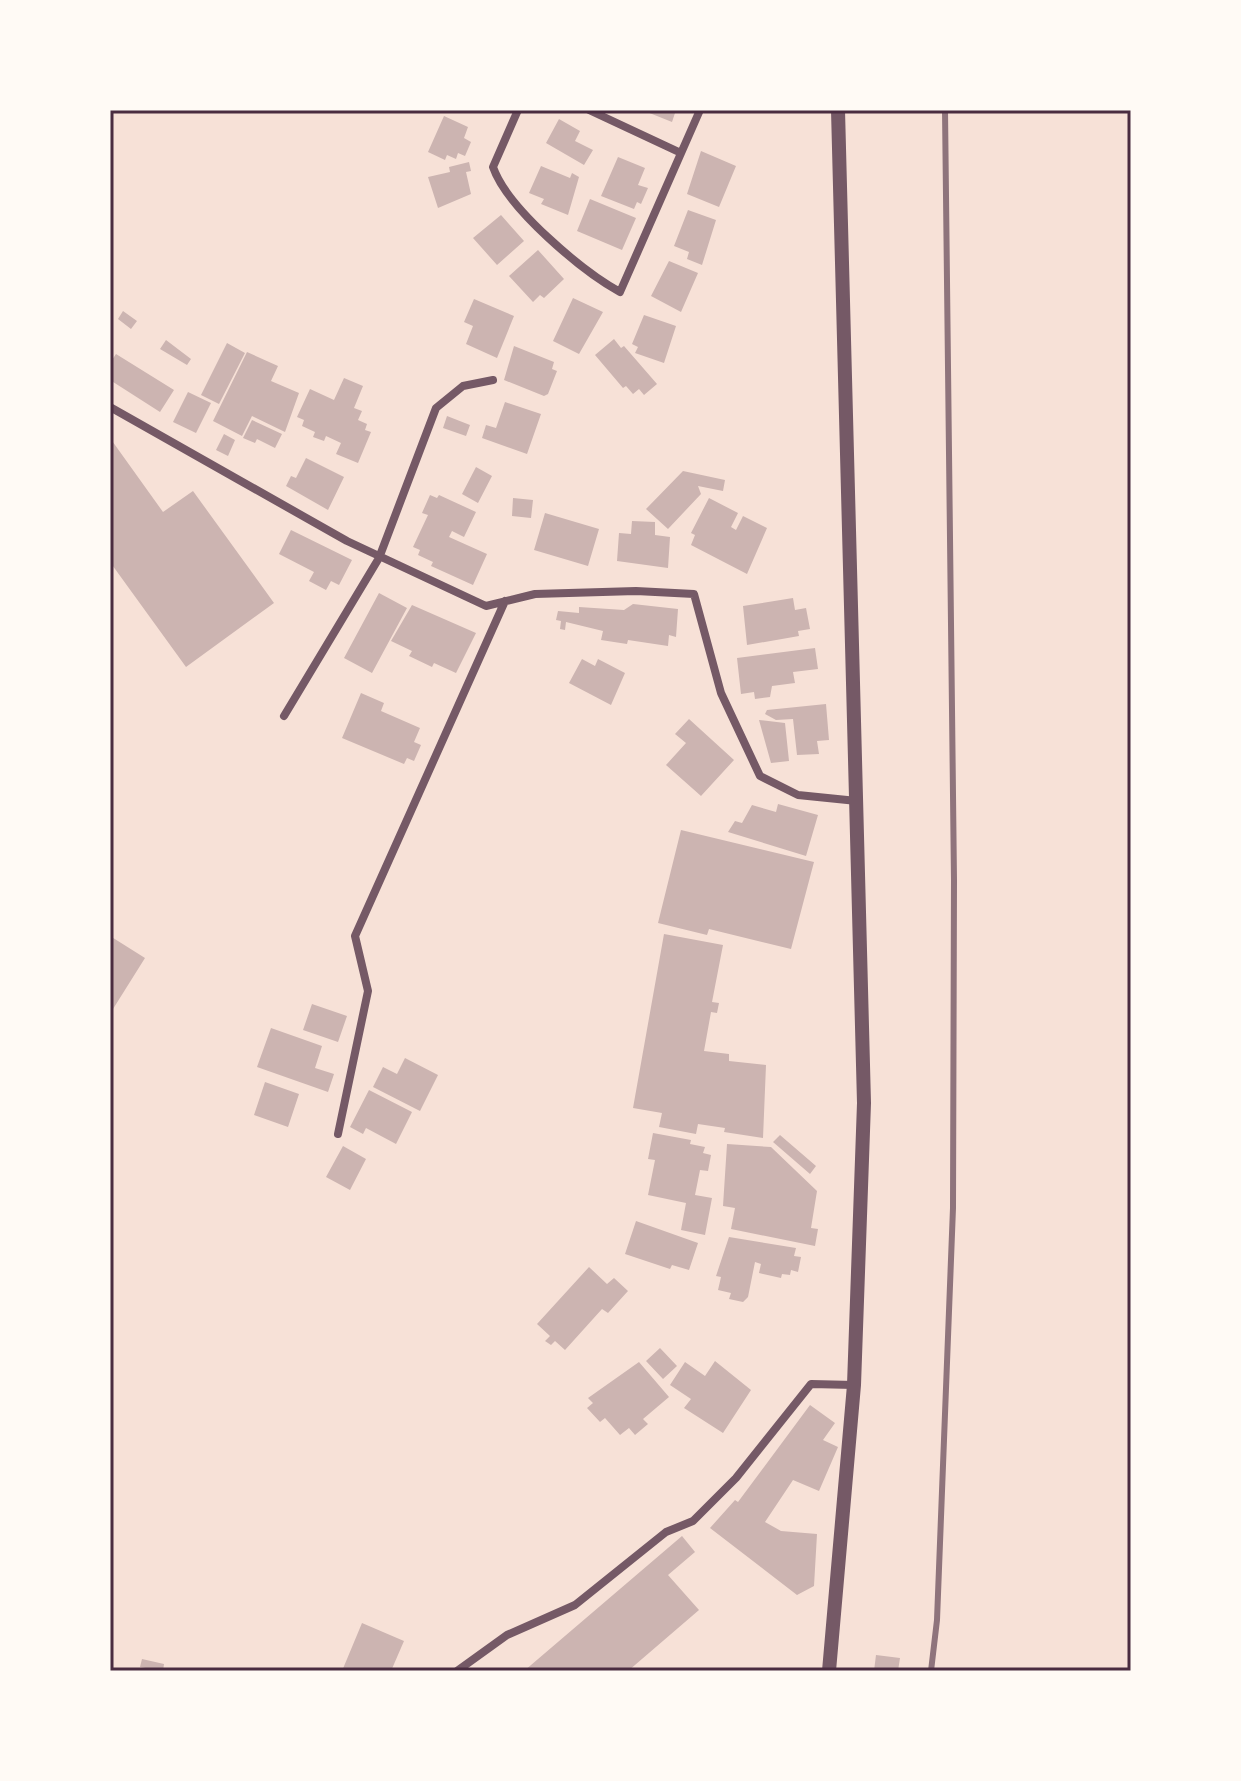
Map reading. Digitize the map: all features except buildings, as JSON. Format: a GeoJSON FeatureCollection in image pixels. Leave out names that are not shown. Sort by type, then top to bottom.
{"type":"FeatureCollection","features":[{"type":"Feature","properties":{"kind":"street"},"geometry":{"type":"LineString","coordinates":[[518,110],[493,167],[500,187],[589,275],[620,292],[700,110]]}},
{"type":"Feature","properties":{"kind":"street"},"geometry":{"type":"LineString","coordinates":[[589,110],[681,153]]}},
{"type":"Feature","properties":{"kind":"street"},"geometry":{"type":"LineString","coordinates":[[829,1671],[854,1385],[864,1103],[838,110]]}},
{"type":"Feature","properties":{"kind":"street"},"geometry":{"type":"LineString","coordinates":[[284,716],[379,558],[436,408],[463,386],[493,380]]}},
{"type":"Feature","properties":{"kind":"street"},"geometry":{"type":"LineString","coordinates":[[110,407],[379,558],[486,606],[535,594],[636,591],[694,594],[721,693],[760,776],[798,795],[858,801]]}},
{"type":"Feature","properties":{"kind":"street"},"geometry":{"type":"LineString","coordinates":[[338,1134],[368,991],[355,936],[505,601]]}},
{"type":"Feature","properties":{"kind":"street"},"geometry":{"type":"LineString","coordinates":[[457,1671],[507,1635],[575,1605],[666,1532],[693,1521],[736,1478],[811,1384],[854,1385]]}},
{"type":"Feature","properties":{"kind":"railway"},"geometry":{"type":"LineString","coordinates":[[931,1671],[937,1620],[953,1208],[954,880],[945,110]]}}]}
